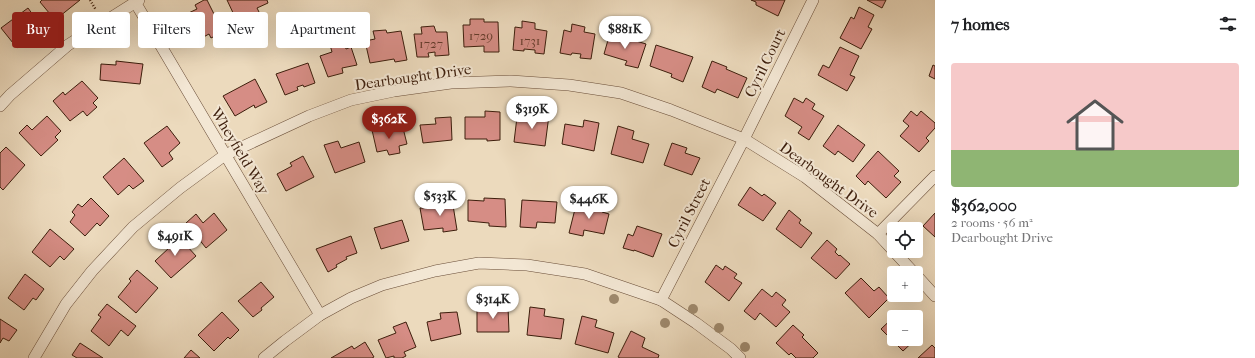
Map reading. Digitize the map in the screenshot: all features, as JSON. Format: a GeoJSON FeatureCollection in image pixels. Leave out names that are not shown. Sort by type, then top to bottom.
{"type":"FeatureCollection","features":[{"type":"Feature","properties":{"kind":"street","name":"Cyril Court"},"geometry":{"type":"LineString","coordinates":[[744,140],[813,0]]}},
{"type":"Feature","properties":{"kind":"street"},"geometry":{"type":"LineString","coordinates":[[0,106],[10,95],[68,44],[137,1]]}},
{"type":"Feature","properties":{"kind":"street","name":"Wheyfield Way"},"geometry":{"type":"LineString","coordinates":[[137,1],[225,155],[320,315]]}},
{"type":"Feature","properties":{"kind":"street","name":"Dearbought Drive"},"geometry":{"type":"LineString","coordinates":[[34,358],[66,304],[92,270],[128,232],[180,188],[225,155],[309,116],[351,100],[394,91],[451,83],[503,81],[569,85],[621,93],[671,110],[744,140],[805,177],[878,234],[908,266]]}},
{"type":"Feature","properties":{"kind":"street","name":"Cyril Street"},"geometry":{"type":"LineString","coordinates":[[661,300],[744,140]]}},
{"type":"Feature","properties":{"kind":"street"},"geometry":{"type":"LineString","coordinates":[[878,234],[935,176]]}},
{"type":"Feature","properties":{"kind":"street"},"geometry":{"type":"LineString","coordinates":[[264,358],[284,341],[320,315],[351,298],[382,285],[435,271],[479,263],[527,265],[585,274],[661,300],[696,323],[731,349],[740,358]]}},
{"type":"Feature","properties":{"kind":"street"},"geometry":{"type":"LineString","coordinates":[[923,283],[935,296]]}},
{"type":"Feature","properties":{"kind":"path"},"geometry":{"type":"LineString","coordinates":[[90,0],[96,10]]}},
{"type":"Feature","properties":{"kind":"building"},"geometry":{"type":"Polygon","coordinates":[[[42,0],[80,0],[64,13],[48,12],[40,2],[42,0]]]}},
{"type":"Feature","properties":{"kind":"building"},"geometry":{"type":"Polygon","coordinates":[[[207,0],[213,12],[213,37],[211,38],[209,34],[205,36],[205,12],[191,12],[197,9],[195,5],[207,0]]]}},
{"type":"Feature","properties":{"kind":"building"},"geometry":{"type":"Polygon","coordinates":[[[227,0],[267,0],[268,3],[257,8],[259,12],[233,12],[227,0]]]}},
{"type":"Feature","properties":{"kind":"building"},"geometry":{"type":"Polygon","coordinates":[[[751,0],[785,0],[778,16],[756,5],[756,2],[751,0]]]}},
{"type":"Feature","properties":{"kind":"building"},"geometry":{"type":"Polygon","coordinates":[[[867,0],[886,0],[882,8],[867,0]]]}},
{"type":"Feature","properties":{"kind":"building"},"geometry":{"type":"Polygon","coordinates":[[[859,7],[874,15],[868,27],[872,29],[861,49],[840,38],[851,17],[854,19],[859,7]]]}},
{"type":"Feature","properties":{"kind":"building"},"geometry":{"type":"Polygon","coordinates":[[[28,8],[31,12],[23,12],[28,8]]]}},
{"type":"Feature","properties":{"kind":"building"},"geometry":{"type":"Polygon","coordinates":[[[470,19],[484,19],[484,22],[498,22],[499,52],[484,52],[484,46],[464,47],[463,25],[470,25],[470,19]]]}},
{"type":"Feature","properties":{"kind":"building"},"geometry":{"type":"Polygon","coordinates":[[[12,20],[12,42],[1,28],[12,20]]]}},
{"type":"Feature","properties":{"kind":"building"},"geometry":{"type":"Polygon","coordinates":[[[522,21],[535,23],[535,29],[547,31],[544,54],[535,53],[535,50],[513,50],[515,27],[522,28],[522,21]]]}},
{"type":"Feature","properties":{"kind":"building"},"geometry":{"type":"Polygon","coordinates":[[[572,24],[585,27],[584,32],[595,34],[591,59],[580,58],[581,54],[572,53],[571,55],[560,53],[564,30],[571,32],[572,24]]]}},
{"type":"Feature","properties":{"kind":"building"},"geometry":{"type":"Polygon","coordinates":[[[434,26],[436,32],[447,32],[449,55],[435,56],[435,52],[428,53],[429,57],[417,57],[414,34],[422,34],[421,27],[434,26]]]}},
{"type":"Feature","properties":{"kind":"building"},"geometry":{"type":"Polygon","coordinates":[[[386,30],[387,33],[401,31],[407,60],[395,62],[394,59],[370,63],[367,48],[370,48],[370,40],[375,39],[373,31],[386,30]]]}},
{"type":"Feature","properties":{"kind":"building"},"geometry":{"type":"Polygon","coordinates":[[[610,33],[646,44],[638,68],[625,65],[627,61],[604,54],[610,33]]]}},
{"type":"Feature","properties":{"kind":"building"},"geometry":{"type":"Polygon","coordinates":[[[656,45],[693,57],[683,82],[671,77],[672,74],[650,66],[656,45]]]}},
{"type":"Feature","properties":{"kind":"building"},"geometry":{"type":"Polygon","coordinates":[[[840,47],[859,56],[850,75],[855,77],[847,91],[818,75],[823,65],[829,68],[840,47]]]}},
{"type":"Feature","properties":{"kind":"building"},"geometry":{"type":"Polygon","coordinates":[[[331,48],[351,48],[357,65],[342,68],[343,73],[328,77],[320,56],[332,52],[331,48]]]}},
{"type":"Feature","properties":{"kind":"building"},"geometry":{"type":"Polygon","coordinates":[[[116,61],[143,64],[140,84],[100,80],[101,64],[116,65],[116,61]]]}},
{"type":"Feature","properties":{"kind":"building"},"geometry":{"type":"Polygon","coordinates":[[[712,61],[747,78],[738,98],[717,89],[715,93],[702,87],[712,61]]]}},
{"type":"Feature","properties":{"kind":"building"},"geometry":{"type":"Polygon","coordinates":[[[308,63],[315,83],[304,87],[303,85],[297,87],[298,90],[285,95],[276,74],[308,63]]]}},
{"type":"Feature","properties":{"kind":"building"},"geometry":{"type":"Polygon","coordinates":[[[933,65],[935,66],[935,79],[929,76],[933,65]]]}},
{"type":"Feature","properties":{"kind":"building"},"geometry":{"type":"Polygon","coordinates":[[[255,79],[267,102],[255,108],[254,105],[235,116],[223,96],[255,79]]]}},
{"type":"Feature","properties":{"kind":"building"},"geometry":{"type":"Polygon","coordinates":[[[82,81],[98,98],[93,103],[97,107],[87,116],[83,111],[70,121],[53,101],[63,92],[65,95],[82,81]]]}},
{"type":"Feature","properties":{"kind":"building"},"geometry":{"type":"Polygon","coordinates":[[[794,98],[803,103],[806,98],[815,104],[812,109],[824,116],[809,140],[798,133],[802,127],[785,116],[794,98]]]}},
{"type":"Feature","properties":{"kind":"building"},"geometry":{"type":"Polygon","coordinates":[[[485,111],[500,112],[500,140],[487,141],[487,139],[465,139],[465,117],[485,117],[485,111]]]}},
{"type":"Feature","properties":{"kind":"building"},"geometry":{"type":"Polygon","coordinates":[[[911,111],[917,116],[921,111],[935,123],[935,128],[926,138],[929,141],[919,152],[900,136],[909,126],[903,121],[911,111]]]}},
{"type":"Feature","properties":{"kind":"building"},"geometry":{"type":"Polygon","coordinates":[[[534,113],[549,115],[545,146],[514,142],[517,117],[533,119],[534,113]]]}},
{"type":"Feature","properties":{"kind":"building"},"geometry":{"type":"Polygon","coordinates":[[[47,116],[61,131],[55,137],[58,140],[41,156],[19,133],[27,125],[32,130],[47,116]]]}},
{"type":"Feature","properties":{"kind":"building"},"geometry":{"type":"Polygon","coordinates":[[[451,117],[452,140],[423,143],[420,125],[436,124],[435,118],[451,117]]]}},
{"type":"Feature","properties":{"kind":"building"},"geometry":{"type":"Polygon","coordinates":[[[584,120],[599,123],[594,151],[562,144],[565,124],[583,127],[584,120]]]}},
{"type":"Feature","properties":{"kind":"building"},"geometry":{"type":"Polygon","coordinates":[[[838,125],[865,145],[853,162],[838,151],[835,155],[823,146],[838,125]]]}},
{"type":"Feature","properties":{"kind":"building"},"geometry":{"type":"Polygon","coordinates":[[[167,126],[180,143],[169,153],[173,159],[162,167],[144,143],[167,126]]]}},
{"type":"Feature","properties":{"kind":"building"},"geometry":{"type":"Polygon","coordinates":[[[618,126],[634,131],[632,139],[649,144],[643,163],[611,154],[618,126]]]}},
{"type":"Feature","properties":{"kind":"building"},"geometry":{"type":"Polygon","coordinates":[[[386,127],[387,131],[403,128],[407,144],[399,146],[400,153],[389,155],[387,150],[377,152],[372,130],[386,127]]]}},
{"type":"Feature","properties":{"kind":"building"},"geometry":{"type":"Polygon","coordinates":[[[338,141],[341,148],[359,142],[365,162],[335,173],[324,145],[338,141]]]}},
{"type":"Feature","properties":{"kind":"building"},"geometry":{"type":"Polygon","coordinates":[[[672,143],[687,148],[685,153],[700,158],[692,175],[664,165],[672,143]]]}},
{"type":"Feature","properties":{"kind":"building"},"geometry":{"type":"Polygon","coordinates":[[[6,147],[25,165],[3,190],[0,187],[0,153],[6,147]]]}},
{"type":"Feature","properties":{"kind":"building"},"geometry":{"type":"Polygon","coordinates":[[[878,151],[899,171],[894,176],[901,182],[886,198],[868,181],[865,185],[856,176],[878,151]]]}},
{"type":"Feature","properties":{"kind":"building"},"geometry":{"type":"Polygon","coordinates":[[[303,156],[314,177],[286,191],[277,174],[292,166],[290,163],[303,156]]]}},
{"type":"Feature","properties":{"kind":"building"},"geometry":{"type":"Polygon","coordinates":[[[124,158],[144,181],[133,189],[129,185],[118,195],[103,177],[124,158]]]}},
{"type":"Feature","properties":{"kind":"building"},"geometry":{"type":"Polygon","coordinates":[[[750,187],[762,196],[764,194],[776,203],[763,221],[738,205],[750,187]]]}},
{"type":"Feature","properties":{"kind":"building"},"geometry":{"type":"Polygon","coordinates":[[[91,198],[109,216],[100,226],[97,223],[85,236],[70,222],[75,215],[72,212],[78,204],[82,207],[91,198]]]}},
{"type":"Feature","properties":{"kind":"building"},"geometry":{"type":"Polygon","coordinates":[[[484,198],[505,199],[506,227],[489,226],[489,223],[468,221],[468,200],[484,201],[484,198]]]}},
{"type":"Feature","properties":{"kind":"building"},"geometry":{"type":"Polygon","coordinates":[[[442,199],[452,199],[457,230],[443,232],[443,228],[424,230],[420,208],[433,208],[433,205],[443,204],[442,199]]]}},
{"type":"Feature","properties":{"kind":"building"},"geometry":{"type":"Polygon","coordinates":[[[522,200],[557,202],[555,223],[537,222],[536,228],[520,227],[522,200]]]}},
{"type":"Feature","properties":{"kind":"building"},"geometry":{"type":"Polygon","coordinates":[[[590,203],[602,206],[602,212],[609,214],[604,234],[584,230],[583,236],[569,233],[576,205],[589,209],[590,203]]]}},
{"type":"Feature","properties":{"kind":"building"},"geometry":{"type":"Polygon","coordinates":[[[789,210],[801,220],[799,223],[812,233],[801,248],[776,229],[789,210]]]}},
{"type":"Feature","properties":{"kind":"building"},"geometry":{"type":"Polygon","coordinates":[[[214,213],[227,230],[206,248],[186,223],[196,214],[203,223],[214,213]]]}},
{"type":"Feature","properties":{"kind":"building"},"geometry":{"type":"Polygon","coordinates":[[[935,213],[935,237],[923,226],[935,213]]]}},
{"type":"Feature","properties":{"kind":"building"},"geometry":{"type":"Polygon","coordinates":[[[402,220],[409,241],[381,249],[374,228],[402,220]]]}},
{"type":"Feature","properties":{"kind":"building"},"geometry":{"type":"Polygon","coordinates":[[[637,226],[662,234],[653,257],[634,250],[623,248],[628,234],[633,236],[637,226]]]}},
{"type":"Feature","properties":{"kind":"building"},"geometry":{"type":"Polygon","coordinates":[[[50,229],[74,249],[64,260],[60,256],[50,267],[32,252],[50,229]]]}},
{"type":"Feature","properties":{"kind":"building"},"geometry":{"type":"Polygon","coordinates":[[[177,235],[196,256],[171,278],[155,261],[170,247],[167,244],[177,235]]]}},
{"type":"Feature","properties":{"kind":"building"},"geometry":{"type":"Polygon","coordinates":[[[351,236],[357,253],[346,257],[347,259],[336,265],[337,267],[328,272],[316,249],[351,236]]]}},
{"type":"Feature","properties":{"kind":"building"},"geometry":{"type":"Polygon","coordinates":[[[827,240],[837,249],[835,252],[850,264],[836,279],[811,258],[827,240]]]}},
{"type":"Feature","properties":{"kind":"building"},"geometry":{"type":"Polygon","coordinates":[[[716,265],[723,270],[725,266],[737,274],[734,278],[742,283],[729,301],[705,282],[716,265]]]}},
{"type":"Feature","properties":{"kind":"building"},"geometry":{"type":"Polygon","coordinates":[[[137,270],[158,288],[136,313],[118,297],[131,281],[129,279],[137,270]]]}},
{"type":"Feature","properties":{"kind":"building"},"geometry":{"type":"Polygon","coordinates":[[[25,274],[44,289],[36,300],[33,298],[24,310],[8,298],[25,274]]]}},
{"type":"Feature","properties":{"kind":"building"},"geometry":{"type":"Polygon","coordinates":[[[861,278],[874,291],[879,287],[887,296],[887,300],[869,318],[845,293],[861,278]]]}},
{"type":"Feature","properties":{"kind":"building"},"geometry":{"type":"Polygon","coordinates":[[[261,282],[274,297],[253,317],[238,301],[261,282]]]}},
{"type":"Feature","properties":{"kind":"building"},"geometry":{"type":"Polygon","coordinates":[[[762,289],[772,297],[776,292],[786,300],[782,305],[790,312],[776,327],[760,313],[755,320],[744,311],[762,289]]]}},
{"type":"Feature","properties":{"kind":"building"},"geometry":{"type":"Polygon","coordinates":[[[107,304],[136,326],[128,336],[121,330],[109,346],[91,331],[101,317],[98,315],[107,304]]]}},
{"type":"Feature","properties":{"kind":"building"},"geometry":{"type":"Polygon","coordinates":[[[495,307],[508,307],[509,332],[477,332],[477,310],[495,310],[495,307]]]}},
{"type":"Feature","properties":{"kind":"building"},"geometry":{"type":"Polygon","coordinates":[[[530,307],[545,309],[544,316],[564,319],[561,339],[527,335],[530,307]]]}},
{"type":"Feature","properties":{"kind":"building"},"geometry":{"type":"Polygon","coordinates":[[[222,312],[239,330],[230,339],[228,337],[214,351],[198,335],[222,312]]]}},
{"type":"Feature","properties":{"kind":"building"},"geometry":{"type":"Polygon","coordinates":[[[457,312],[461,334],[431,341],[427,322],[441,319],[440,313],[457,312]]]}},
{"type":"Feature","properties":{"kind":"building"},"geometry":{"type":"Polygon","coordinates":[[[582,316],[597,320],[595,327],[614,333],[608,353],[575,344],[582,316]]]}},
{"type":"Feature","properties":{"kind":"building"},"geometry":{"type":"Polygon","coordinates":[[[0,319],[17,330],[9,341],[3,338],[0,343],[0,319]]]}},
{"type":"Feature","properties":{"kind":"building"},"geometry":{"type":"Polygon","coordinates":[[[406,322],[416,347],[404,352],[406,356],[402,358],[394,358],[394,356],[386,358],[378,340],[396,333],[393,327],[406,322]]]}},
{"type":"Feature","properties":{"kind":"building"},"geometry":{"type":"Polygon","coordinates":[[[887,323],[887,335],[881,329],[887,323]]]}},
{"type":"Feature","properties":{"kind":"building"},"geometry":{"type":"Polygon","coordinates":[[[793,325],[804,335],[802,337],[818,353],[813,358],[796,358],[791,353],[789,355],[776,343],[793,325]]]}},
{"type":"Feature","properties":{"kind":"building"},"geometry":{"type":"Polygon","coordinates":[[[631,331],[645,338],[642,347],[659,355],[658,358],[618,357],[631,331]]]}},
{"type":"Feature","properties":{"kind":"building"},"geometry":{"type":"Polygon","coordinates":[[[365,342],[374,357],[331,358],[352,346],[354,349],[365,342]]]}},
{"type":"Feature","properties":{"kind":"building"},"geometry":{"type":"Polygon","coordinates":[[[80,343],[103,358],[77,358],[72,355],[80,343]]]}},
{"type":"Feature","properties":{"kind":"building"},"geometry":{"type":"Polygon","coordinates":[[[932,345],[935,348],[935,358],[918,358],[932,345]]]}},
{"type":"Feature","properties":{"kind":"building"},"geometry":{"type":"Polygon","coordinates":[[[898,346],[908,346],[903,351],[898,346]]]}},
{"type":"Feature","properties":{"kind":"building"},"geometry":{"type":"Polygon","coordinates":[[[191,350],[200,358],[184,358],[191,350]]]}}]}
